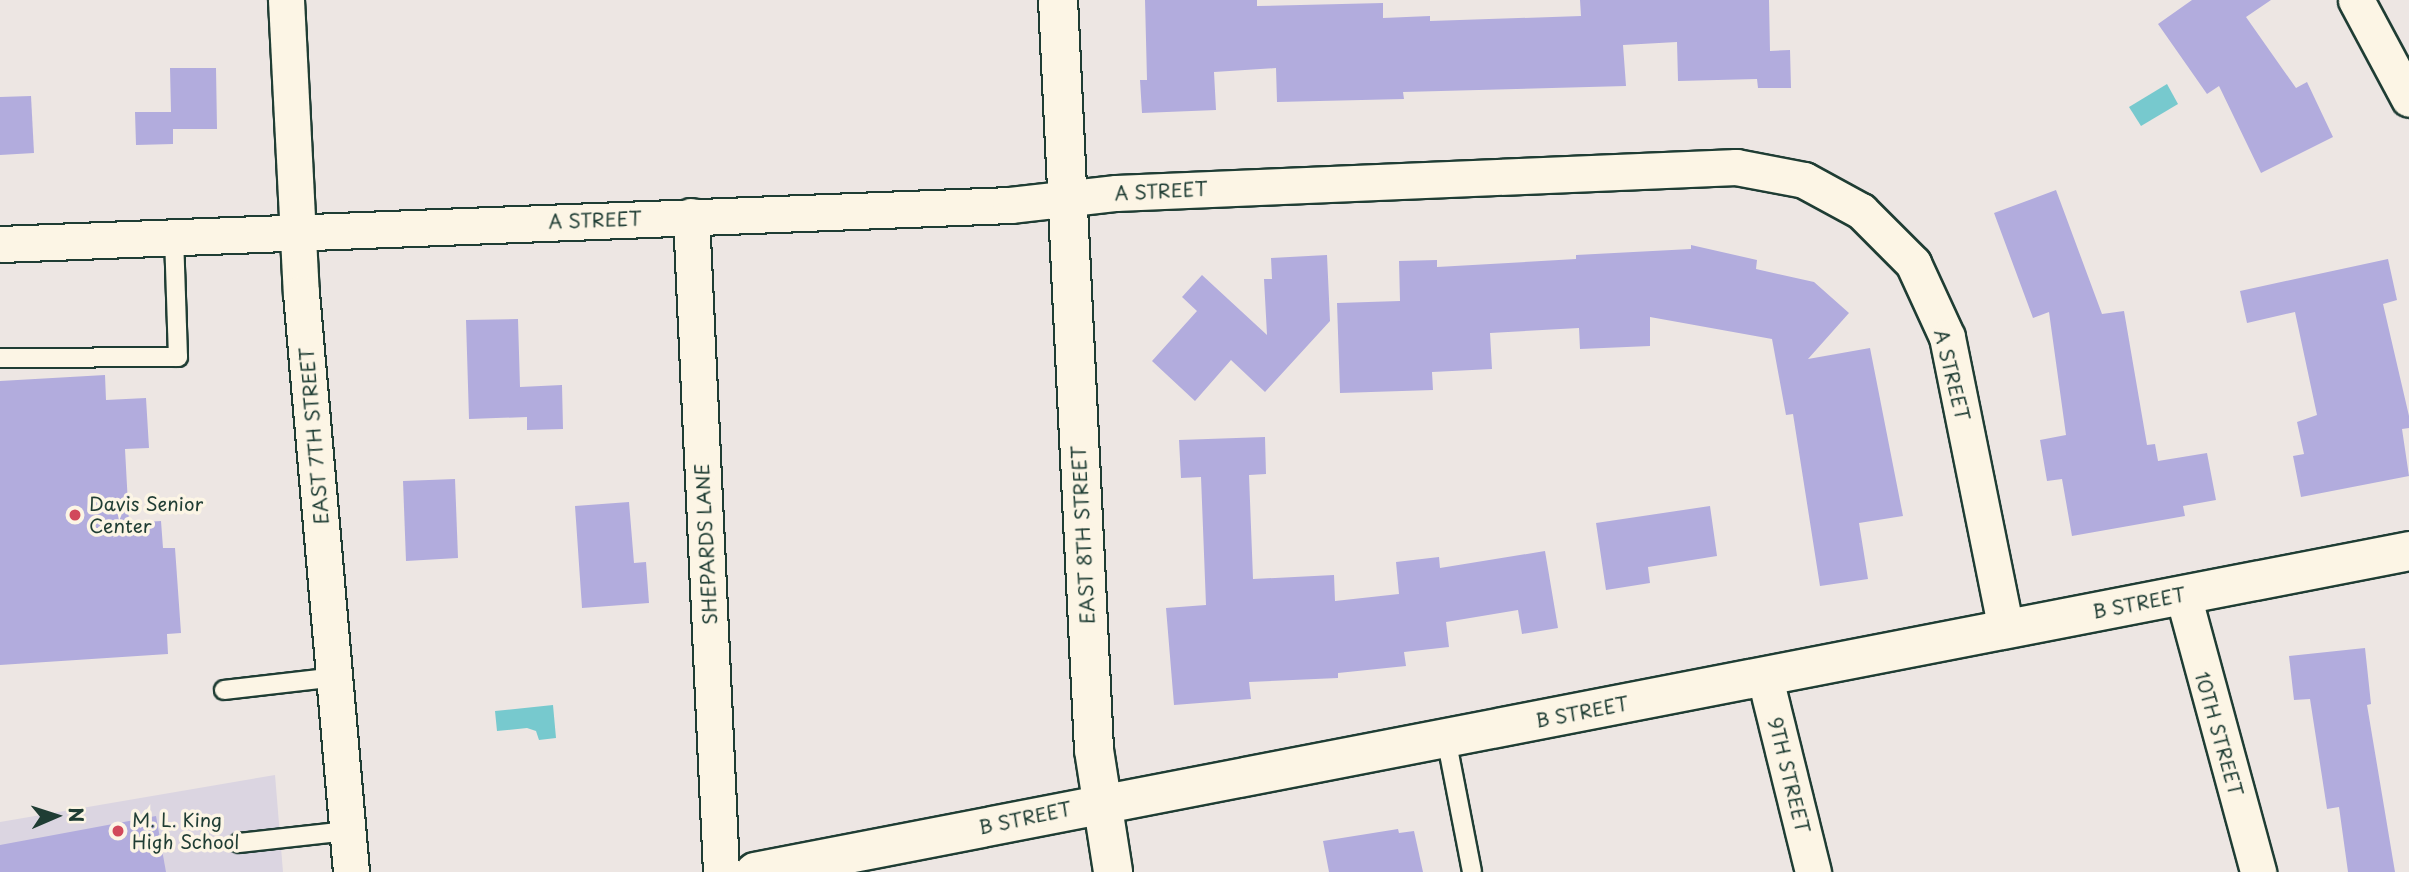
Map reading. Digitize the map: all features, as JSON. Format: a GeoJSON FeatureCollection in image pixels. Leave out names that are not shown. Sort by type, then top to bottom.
{"type":"FeatureCollection","features":[{"type":"Feature","properties":{"kind":"street","name":"EAST 7TH STREET"},"geometry":{"type":"LineString","coordinates":[[286,0],[298,232],[351,872]]}},
{"type":"Feature","properties":{"kind":"street","name":"EAST 8TH STREET"},"geometry":{"type":"LineString","coordinates":[[1058,0],[1093,746],[1113,872]]}},
{"type":"Feature","properties":{"kind":"street"},"geometry":{"type":"LineString","coordinates":[[2356,0],[2409,99]]}},
{"type":"Feature","properties":{"kind":"street","name":"A STREET"},"geometry":{"type":"LineString","coordinates":[[0,244],[1010,205],[1066,197],[1736,167],[1804,180],[1861,211],[1913,263],[1947,337],[2006,629]]}},
{"type":"Feature","properties":{"kind":"street","name":"SHEPARDS LANE"},"geometry":{"type":"LineString","coordinates":[[691,216],[721,872]]}},
{"type":"Feature","properties":{"kind":"street","name":"B STREET"},"geometry":{"type":"LineString","coordinates":[[755,872],[849,863],[1101,803],[1765,678],[2409,551]]}},
{"type":"Feature","properties":{"kind":"street","name":"10TH STREET"},"geometry":{"type":"LineString","coordinates":[[2183,595],[2258,872]]}},
{"type":"Feature","properties":{"kind":"street","name":"9TH STREET"},"geometry":{"type":"LineString","coordinates":[[1765,678],[1813,872]]}},
{"type":"Feature","properties":{"kind":"lane"},"geometry":{"type":"LineString","coordinates":[[0,358],[178,357],[174,237]]}},
{"type":"Feature","properties":{"kind":"lane"},"geometry":{"type":"LineString","coordinates":[[225,690],[336,677]]}},
{"type":"Feature","properties":{"kind":"lane"},"geometry":{"type":"LineString","coordinates":[[1446,738],[1472,872]]}},
{"type":"Feature","properties":{"kind":"lane"},"geometry":{"type":"LineString","coordinates":[[239,843],[347,831]]}},
{"type":"Feature","properties":{"kind":"shaded area"},"geometry":{"type":"Polygon","coordinates":[[[275,775],[283,872],[0,872],[0,822],[275,775]]]}},
{"type":"Feature","properties":{"kind":"water"},"geometry":{"type":"Polygon","coordinates":[[[2167,84],[2178,104],[2141,126],[2129,107],[2167,84]]]}},
{"type":"Feature","properties":{"kind":"water"},"geometry":{"type":"Polygon","coordinates":[[[553,705],[556,738],[539,740],[536,731],[527,728],[497,731],[495,711],[553,705]]]}},
{"type":"Feature","properties":{"kind":"building"},"geometry":{"type":"Polygon","coordinates":[[[1145,0],[1257,0],[1257,6],[1383,3],[1383,18],[1430,16],[1430,21],[1581,16],[1580,0],[1769,0],[1770,51],[1790,50],[1791,88],[1758,88],[1757,79],[1678,81],[1677,42],[1623,45],[1626,86],[1403,92],[1404,99],[1277,102],[1276,68],[1214,72],[1216,110],[1142,113],[1140,80],[1147,80],[1145,0]]]}},
{"type":"Feature","properties":{"kind":"building"},"geometry":{"type":"Polygon","coordinates":[[[2192,0],[2271,0],[2246,17],[2296,88],[2307,82],[2333,137],[2261,173],[2219,86],[2207,94],[2158,24],[2192,0]]]}},
{"type":"Feature","properties":{"kind":"building"},"geometry":{"type":"Polygon","coordinates":[[[170,68],[216,68],[217,129],[173,129],[173,144],[136,145],[135,112],[171,112],[170,68]]]}},
{"type":"Feature","properties":{"kind":"building"},"geometry":{"type":"Polygon","coordinates":[[[31,96],[34,153],[0,155],[0,97],[31,96]]]}},
{"type":"Feature","properties":{"kind":"building"},"geometry":{"type":"Polygon","coordinates":[[[2056,190],[2102,314],[2124,311],[2147,445],[2155,444],[2158,461],[2207,453],[2216,500],[2183,506],[2185,516],[2072,536],[2062,479],[2047,481],[2040,440],[2066,435],[2049,312],[2033,318],[1994,213],[2056,190]]]}},
{"type":"Feature","properties":{"kind":"building"},"geometry":{"type":"Polygon","coordinates":[[[1691,245],[1757,260],[1756,269],[1814,282],[1849,313],[1808,359],[1870,348],[1903,516],[1859,523],[1868,579],[1820,586],[1793,414],[1786,415],[1772,339],[1650,317],[1650,346],[1580,349],[1579,328],[1490,333],[1492,369],[1432,372],[1433,390],[1340,393],[1337,303],[1400,301],[1399,261],[1437,260],[1437,267],[1576,259],[1576,255],[1691,249],[1691,245]]]}},
{"type":"Feature","properties":{"kind":"building"},"geometry":{"type":"Polygon","coordinates":[[[1327,255],[1330,321],[1265,392],[1231,360],[1195,401],[1152,361],[1197,311],[1182,297],[1202,275],[1267,335],[1264,279],[1272,279],[1271,258],[1327,255]]]}},
{"type":"Feature","properties":{"kind":"building"},"geometry":{"type":"Polygon","coordinates":[[[2388,259],[2397,300],[2383,304],[2409,416],[2409,428],[2402,429],[2409,476],[2301,497],[2293,456],[2304,454],[2297,422],[2317,415],[2295,312],[2247,323],[2240,291],[2388,259]]]}},
{"type":"Feature","properties":{"kind":"building"},"geometry":{"type":"Polygon","coordinates":[[[518,319],[520,387],[562,385],[563,429],[527,430],[527,417],[469,419],[466,320],[518,319]]]}},
{"type":"Feature","properties":{"kind":"building","name":"Davis Senior Center"},"geometry":{"type":"Polygon","coordinates":[[[105,375],[106,400],[146,398],[149,448],[125,449],[129,523],[161,521],[163,548],[175,548],[181,633],[167,634],[168,654],[0,665],[0,381],[105,375]]]}},
{"type":"Feature","properties":{"kind":"building"},"geometry":{"type":"Polygon","coordinates":[[[1265,437],[1266,474],[1249,475],[1253,579],[1334,575],[1335,601],[1399,594],[1396,562],[1439,557],[1440,568],[1545,551],[1558,628],[1522,634],[1518,610],[1446,622],[1449,647],[1404,652],[1406,666],[1338,673],[1338,678],[1249,682],[1251,699],[1174,705],[1166,608],[1206,605],[1201,477],[1181,478],[1179,440],[1265,437]]]}},
{"type":"Feature","properties":{"kind":"building"},"geometry":{"type":"Polygon","coordinates":[[[455,479],[458,558],[406,561],[403,481],[455,479]]]}},
{"type":"Feature","properties":{"kind":"building"},"geometry":{"type":"Polygon","coordinates":[[[629,502],[634,563],[646,562],[649,603],[582,608],[575,506],[629,502]]]}},
{"type":"Feature","properties":{"kind":"building"},"geometry":{"type":"Polygon","coordinates":[[[1710,506],[1717,556],[1648,567],[1650,583],[1606,590],[1596,523],[1710,506]]]}},
{"type":"Feature","properties":{"kind":"building"},"geometry":{"type":"Polygon","coordinates":[[[2365,648],[2371,704],[2367,705],[2395,872],[2348,872],[2339,807],[2327,809],[2310,699],[2294,700],[2289,656],[2365,648]]]}},
{"type":"Feature","properties":{"kind":"building","name":"M. L. King High School"},"geometry":{"type":"Polygon","coordinates":[[[156,816],[166,872],[0,872],[0,845],[156,816]]]}},
{"type":"Feature","properties":{"kind":"building"},"geometry":{"type":"Polygon","coordinates":[[[1398,829],[1399,833],[1414,831],[1423,872],[1329,872],[1323,841],[1398,829]]]}},
{"type":"Feature","properties":{"kind":"place","name":"Davis Senior Center"},"geometry":{"type":"Point","coordinates":[75,515]}},
{"type":"Feature","properties":{"kind":"place","name":"M. L. King High School"},"geometry":{"type":"Point","coordinates":[118,831]}}]}
